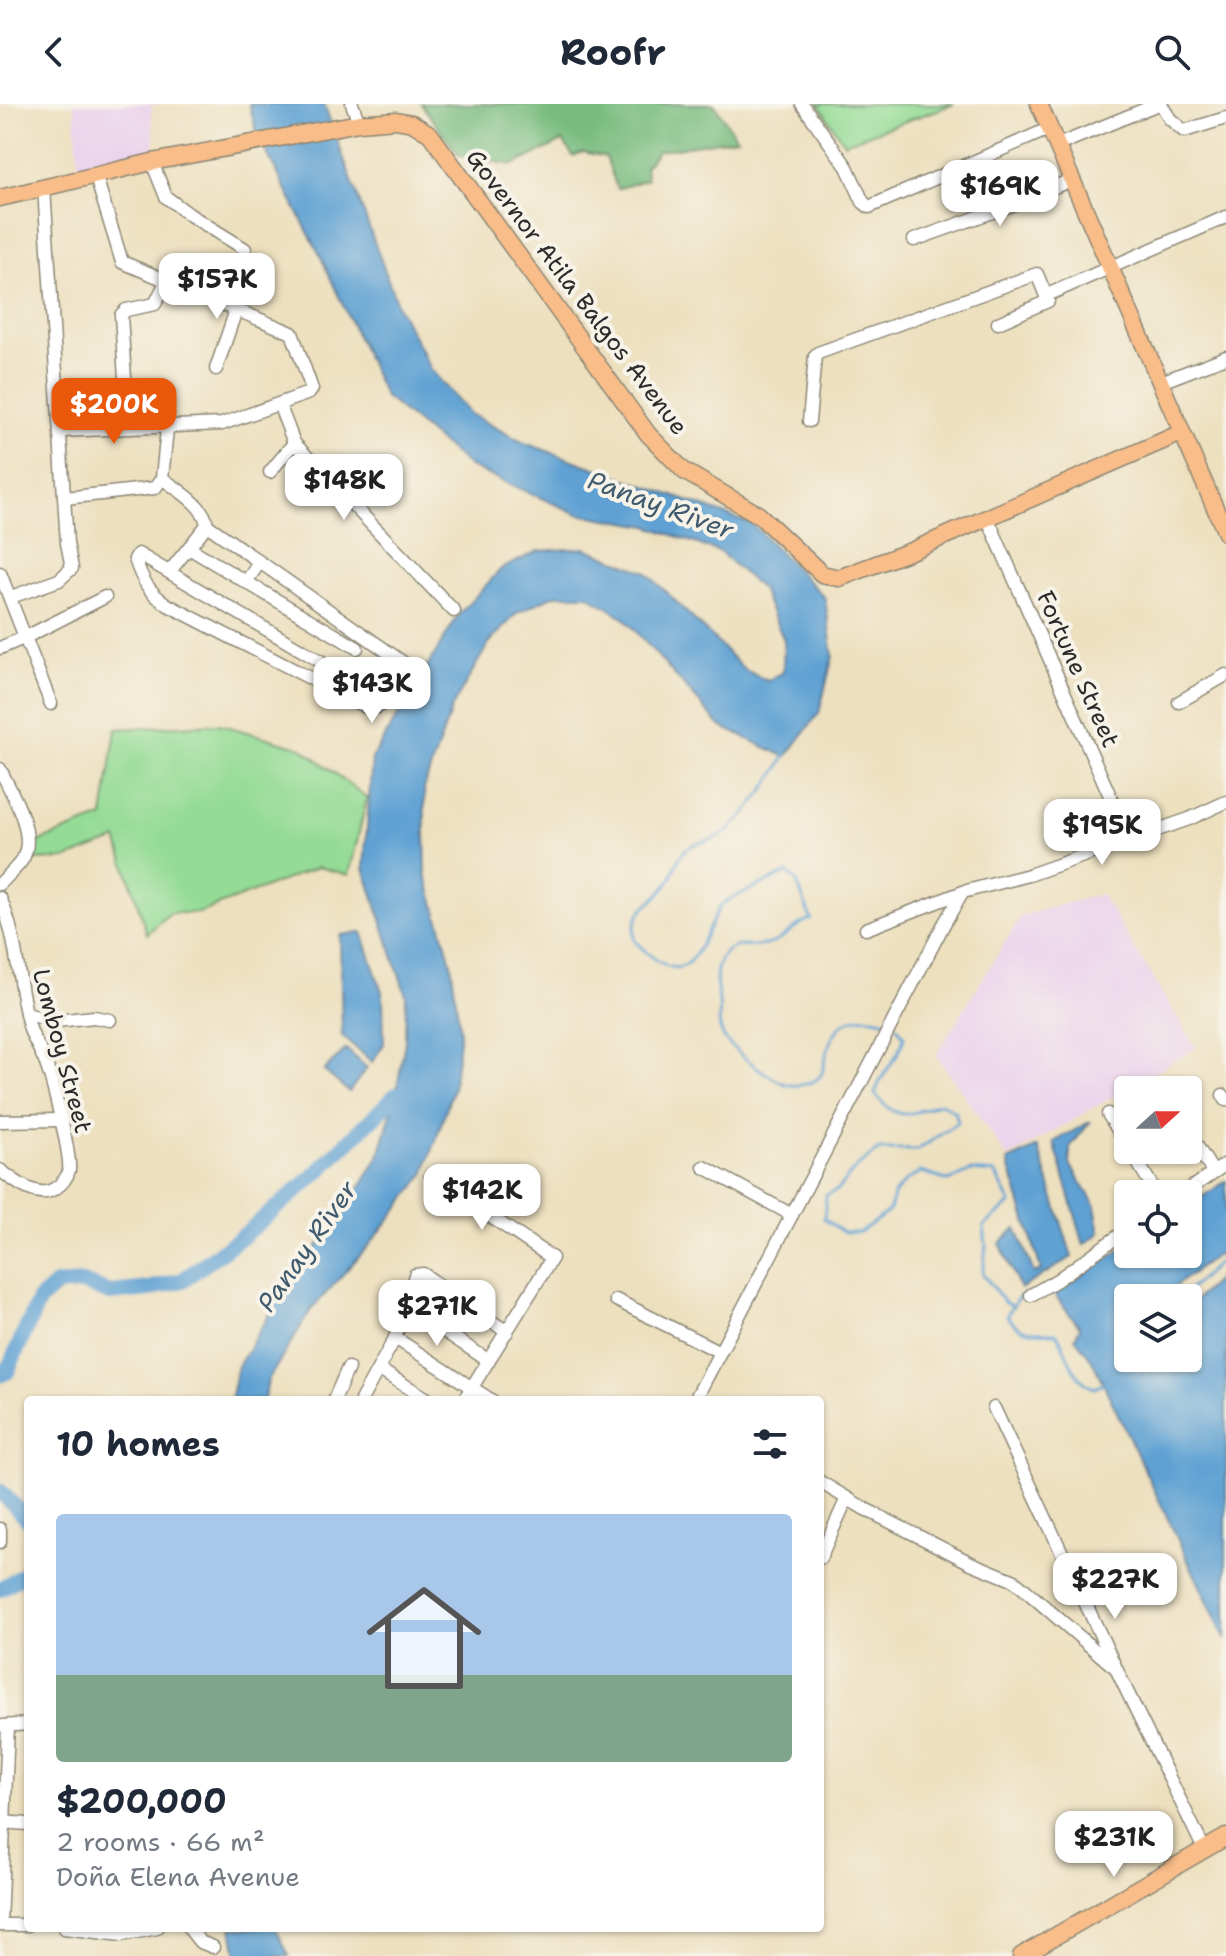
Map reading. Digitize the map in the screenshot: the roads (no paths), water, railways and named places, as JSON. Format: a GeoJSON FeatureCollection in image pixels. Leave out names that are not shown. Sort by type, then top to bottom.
{"type":"FeatureCollection","features":[{"type":"Feature","properties":{"kind":"main road"},"geometry":{"type":"LineString","coordinates":[[1039,104],[1226,533]]}},
{"type":"Feature","properties":{"kind":"main road","name":"Governor Atila Balgos Avenue"},"geometry":{"type":"LineString","coordinates":[[0,198],[152,162],[359,123],[396,120],[412,123],[430,134],[648,434],[684,471],[759,515],[822,574],[839,578],[1181,433]]}},
{"type":"Feature","properties":{"kind":"main road"},"geometry":{"type":"LineString","coordinates":[[1021,1956],[1226,1837]]}},
{"type":"Feature","properties":{"kind":"street"},"geometry":{"type":"LineString","coordinates":[[352,104],[359,123]]}},
{"type":"Feature","properties":{"kind":"street"},"geometry":{"type":"LineString","coordinates":[[802,104],[847,167],[863,202],[869,207],[1051,128]]}},
{"type":"Feature","properties":{"kind":"street"},"geometry":{"type":"LineString","coordinates":[[1058,145],[1160,104],[1170,119],[1184,131],[1226,118]]}},
{"type":"Feature","properties":{"kind":"street"},"geometry":{"type":"LineString","coordinates":[[152,162],[166,197],[245,249]]}},
{"type":"Feature","properties":{"kind":"street"},"geometry":{"type":"LineString","coordinates":[[60,431],[128,427],[167,429],[222,424],[309,393],[312,389],[292,333],[122,262],[96,177]]}},
{"type":"Feature","properties":{"kind":"street"},"geometry":{"type":"LineString","coordinates":[[914,240],[1071,180]]}},
{"type":"Feature","properties":{"kind":"street"},"geometry":{"type":"LineString","coordinates":[[11,597],[59,580],[72,568],[67,543],[44,188]]}},
{"type":"Feature","properties":{"kind":"street"},"geometry":{"type":"LineString","coordinates":[[1047,295],[1226,217]]}},
{"type":"Feature","properties":{"kind":"street"},"geometry":{"type":"LineString","coordinates":[[809,421],[815,356],[818,353],[1037,274],[1048,301],[998,323]]}},
{"type":"Feature","properties":{"kind":"street"},"geometry":{"type":"LineString","coordinates":[[128,427],[121,315],[126,310],[155,304],[166,282]]}},
{"type":"Feature","properties":{"kind":"street"},"geometry":{"type":"LineString","coordinates":[[216,369],[236,310]]}},
{"type":"Feature","properties":{"kind":"street"},"geometry":{"type":"LineString","coordinates":[[1161,382],[1226,357]]}},
{"type":"Feature","properties":{"kind":"street"},"geometry":{"type":"LineString","coordinates":[[279,404],[294,443],[454,611]]}},
{"type":"Feature","properties":{"kind":"street"},"geometry":{"type":"LineString","coordinates":[[65,498],[155,488],[162,478],[167,429]]}},
{"type":"Feature","properties":{"kind":"street"},"geometry":{"type":"LineString","coordinates":[[270,472],[294,443]]}},
{"type":"Feature","properties":{"kind":"street"},"geometry":{"type":"LineString","coordinates":[[162,478],[200,508],[207,525],[405,664]]}},
{"type":"Feature","properties":{"kind":"street","name":"Fortune Street"},"geometry":{"type":"LineString","coordinates":[[987,517],[1129,839]]}},
{"type":"Feature","properties":{"kind":"street"},"geometry":{"type":"LineString","coordinates":[[170,571],[207,525]]}},
{"type":"Feature","properties":{"kind":"street"},"geometry":{"type":"LineString","coordinates":[[189,548],[357,648]]}},
{"type":"Feature","properties":{"kind":"street"},"geometry":{"type":"LineString","coordinates":[[138,554],[170,571],[378,695],[381,703],[378,707],[366,707],[168,605],[146,587],[135,559],[138,554]]}},
{"type":"Feature","properties":{"kind":"street"},"geometry":{"type":"LineString","coordinates":[[246,582],[259,563]]}},
{"type":"Feature","properties":{"kind":"street"},"geometry":{"type":"LineString","coordinates":[[0,573],[51,704]]}},
{"type":"Feature","properties":{"kind":"street"},"geometry":{"type":"LineString","coordinates":[[0,648],[105,597]]}},
{"type":"Feature","properties":{"kind":"street"},"geometry":{"type":"LineString","coordinates":[[322,627],[331,613]]}},
{"type":"Feature","properties":{"kind":"street"},"geometry":{"type":"LineString","coordinates":[[1179,702],[1226,675]]}},
{"type":"Feature","properties":{"kind":"street"},"geometry":{"type":"LineString","coordinates":[[0,769],[21,812],[28,845],[22,860],[0,884]]}},
{"type":"Feature","properties":{"kind":"street"},"geometry":{"type":"LineString","coordinates":[[866,929],[963,892],[1029,875],[1189,819],[1226,802]]}},
{"type":"Feature","properties":{"kind":"street"},"geometry":{"type":"LineString","coordinates":[[697,1396],[963,892]]}},
{"type":"Feature","properties":{"kind":"street","name":"Lomboy Street"},"geometry":{"type":"LineString","coordinates":[[0,898],[12,932],[30,1032],[44,1058],[54,1090],[69,1170],[63,1183],[50,1192],[19,1184],[0,1170]]}},
{"type":"Feature","properties":{"kind":"street"},"geometry":{"type":"LineString","coordinates":[[26,1014],[56,1021],[94,1017],[110,1020]]}},
{"type":"Feature","properties":{"kind":"street"},"geometry":{"type":"LineString","coordinates":[[1108,1114],[1114,1124]]}},
{"type":"Feature","properties":{"kind":"street"},"geometry":{"type":"LineString","coordinates":[[0,1121],[60,1120]]}},
{"type":"Feature","properties":{"kind":"street"},"geometry":{"type":"LineString","coordinates":[[1202,1154],[1213,1172]]}},
{"type":"Feature","properties":{"kind":"street"},"geometry":{"type":"LineString","coordinates":[[1202,1180],[1226,1164]]}},
{"type":"Feature","properties":{"kind":"street"},"geometry":{"type":"LineString","coordinates":[[704,1167],[792,1215]]}},
{"type":"Feature","properties":{"kind":"street"},"geometry":{"type":"LineString","coordinates":[[395,1338],[468,1395],[552,1258],[431,1176]]}},
{"type":"Feature","properties":{"kind":"street"},"geometry":{"type":"LineString","coordinates":[[1031,1295],[1114,1239]]}},
{"type":"Feature","properties":{"kind":"street"},"geometry":{"type":"LineString","coordinates":[[363,1396],[395,1338],[415,1275],[423,1274],[507,1332]]}},
{"type":"Feature","properties":{"kind":"street"},"geometry":{"type":"LineString","coordinates":[[616,1300],[720,1352]]}},
{"type":"Feature","properties":{"kind":"street"},"geometry":{"type":"LineString","coordinates":[[405,1305],[489,1361]]}},
{"type":"Feature","properties":{"kind":"street"},"geometry":{"type":"LineString","coordinates":[[336,1396],[348,1368]]}},
{"type":"Feature","properties":{"kind":"street"},"geometry":{"type":"LineString","coordinates":[[378,1369],[422,1396]]}},
{"type":"Feature","properties":{"kind":"street"},"geometry":{"type":"LineString","coordinates":[[994,1408],[1204,1849]]}},
{"type":"Feature","properties":{"kind":"street"},"geometry":{"type":"LineString","coordinates":[[824,1484],[971,1563],[1015,1581],[1118,1669]]}},
{"type":"Feature","properties":{"kind":"street"},"geometry":{"type":"LineString","coordinates":[[824,1549],[847,1498]]}},
{"type":"Feature","properties":{"kind":"street"},"geometry":{"type":"LineString","coordinates":[[0,1529],[0,1542]]}},
{"type":"Feature","properties":{"kind":"street"},"geometry":{"type":"LineString","coordinates":[[24,1724],[4,1726],[0,1925],[24,1925]]}},
{"type":"Feature","properties":{"kind":"street"},"geometry":{"type":"LineString","coordinates":[[2,1822],[24,1824]]}},
{"type":"Feature","properties":{"kind":"street"},"geometry":{"type":"LineString","coordinates":[[192,1932],[200,1942],[213,1947]]}},
{"type":"Feature","properties":{"kind":"water","name":"Panay River"},"geometry":{"type":"Polygon","coordinates":[[[249,104],[324,104],[398,307],[432,371],[470,414],[522,442],[752,524],[825,598],[833,656],[819,713],[786,757],[720,726],[623,617],[588,595],[554,595],[517,613],[489,643],[452,707],[424,787],[426,874],[451,962],[460,1032],[453,1089],[424,1175],[370,1244],[311,1310],[268,1380],[265,1396],[231,1396],[237,1368],[283,1291],[348,1206],[379,1156],[396,1095],[405,1041],[406,995],[364,868],[372,758],[459,614],[501,569],[538,551],[585,548],[646,572],[745,670],[768,681],[783,672],[784,640],[761,589],[720,552],[648,526],[578,514],[472,468],[385,397],[320,255],[257,134],[249,104]]]}},
{"type":"Feature","properties":{"kind":"water"},"geometry":{"type":"Polygon","coordinates":[[[362,932],[383,995],[384,1044],[372,1062],[342,1036],[340,935],[362,932]]]}},
{"type":"Feature","properties":{"kind":"water"},"geometry":{"type":"Polygon","coordinates":[[[346,1049],[367,1068],[349,1092],[324,1071],[346,1049]]]}},
{"type":"Feature","properties":{"kind":"water"},"geometry":{"type":"Polygon","coordinates":[[[1091,1121],[1070,1147],[1070,1164],[1095,1205],[1100,1233],[1084,1245],[1054,1142],[1091,1121]]]}},
{"type":"Feature","properties":{"kind":"water"},"geometry":{"type":"Polygon","coordinates":[[[1038,1147],[1072,1257],[1020,1289],[1000,1243],[1016,1228],[1034,1273],[1041,1270],[1008,1161],[1038,1147]]]}},
{"type":"Feature","properties":{"kind":"water"},"geometry":{"type":"Polygon","coordinates":[[[1226,1181],[1226,1248],[1202,1266],[1202,1197],[1226,1181]]]}},
{"type":"Feature","properties":{"kind":"water"},"geometry":{"type":"Polygon","coordinates":[[[1114,1254],[1114,1268],[1199,1268],[1178,1284],[1114,1284],[1114,1372],[1202,1372],[1202,1294],[1226,1271],[1226,1640],[1092,1360],[1075,1338],[1080,1327],[1054,1294],[1114,1254]]]}},
{"type":"Feature","properties":{"kind":"water"},"geometry":{"type":"Polygon","coordinates":[[[233,1932],[278,1932],[289,1956],[237,1956],[233,1932]]]}},
{"type":"Feature","properties":{"kind":"waterway"},"geometry":{"type":"LineString","coordinates":[[785,756],[758,798],[731,828],[719,837],[688,847],[681,854],[665,888],[637,919],[634,940],[653,958],[668,966],[680,967],[689,962],[697,951],[721,905],[787,873],[796,880],[811,919],[775,942],[734,947],[724,954],[716,977],[719,1024],[724,1038],[749,1062],[770,1076],[786,1084],[800,1085],[814,1081],[821,1075],[831,1041],[842,1025],[866,1017],[887,1021]]}},
{"type":"Feature","properties":{"kind":"waterway"},"geometry":{"type":"LineString","coordinates":[[897,1027],[904,1036],[902,1044],[875,1094],[891,1110],[906,1114],[941,1103],[955,1112],[958,1122],[918,1150],[879,1150],[856,1168],[837,1190],[826,1195],[824,1219],[843,1232],[860,1232],[889,1211],[895,1193],[907,1180],[921,1172],[949,1181],[971,1171],[995,1173],[1011,1203],[984,1226],[983,1274],[1005,1303],[1013,1306]]}},
{"type":"Feature","properties":{"kind":"waterway"},"geometry":{"type":"LineString","coordinates":[[0,1375],[7,1372],[39,1300],[56,1285],[83,1283],[110,1293],[149,1289],[183,1280],[245,1234],[314,1176],[396,1095]]}},
{"type":"Feature","properties":{"kind":"waterway"},"geometry":{"type":"LineString","coordinates":[[1195,1284],[1226,1256]]}},
{"type":"Feature","properties":{"kind":"waterway"},"geometry":{"type":"LineString","coordinates":[[1026,1293],[1018,1298],[1007,1315],[1011,1321],[1028,1330],[1056,1333],[1079,1378],[1094,1388],[1104,1384]]}},
{"type":"Feature","properties":{"kind":"waterway"},"geometry":{"type":"LineString","coordinates":[[0,1491],[24,1516]]}},
{"type":"Feature","properties":{"kind":"waterway"},"geometry":{"type":"LineString","coordinates":[[0,1589],[24,1574]]}}]}
